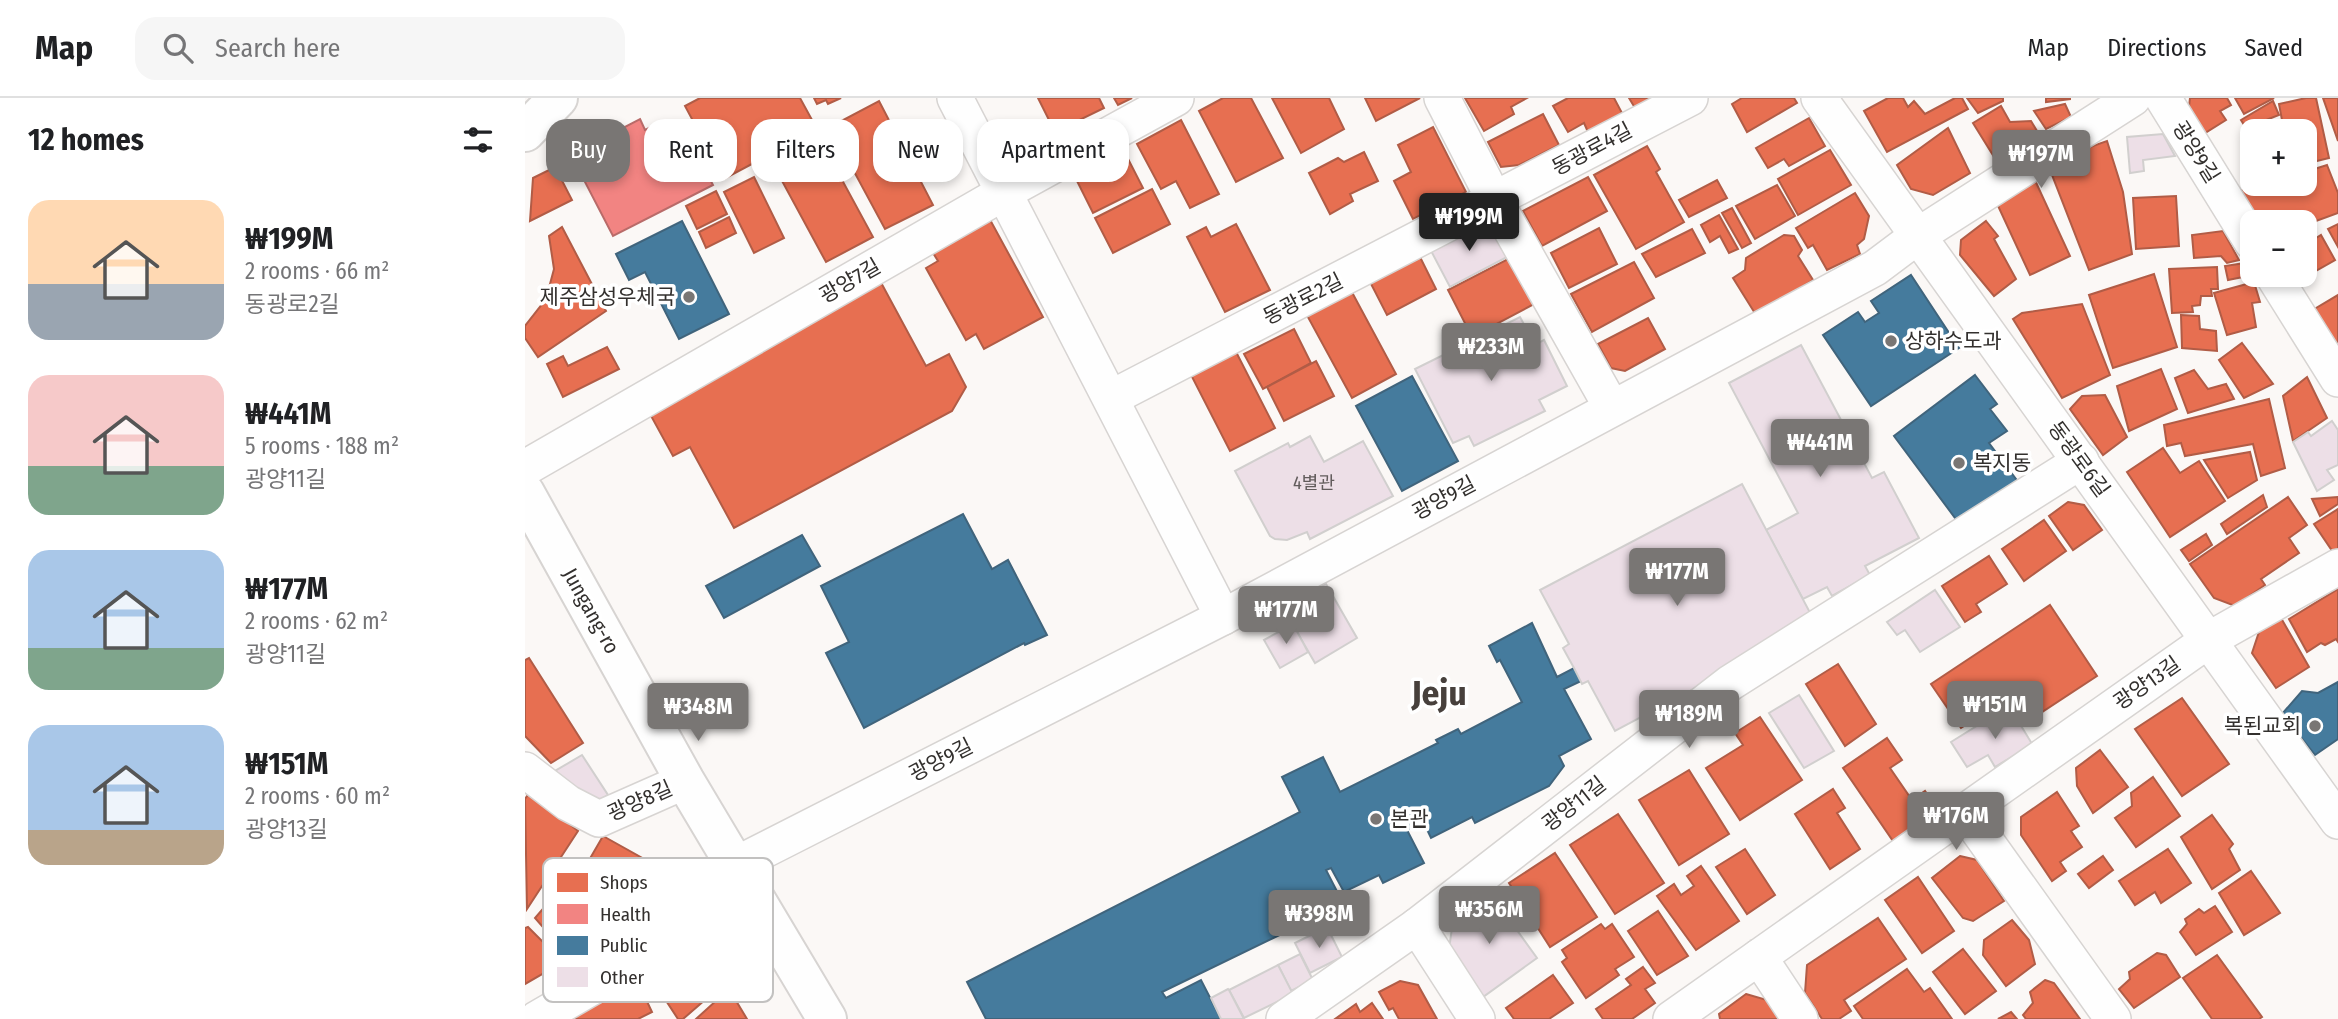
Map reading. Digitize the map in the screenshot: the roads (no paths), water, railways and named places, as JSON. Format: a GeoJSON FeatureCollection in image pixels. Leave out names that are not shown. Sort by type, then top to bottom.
{"type":"FeatureCollection","features":[{"type":"Feature","properties":{"kind":"main road"},"geometry":{"type":"LineString","coordinates":[[525,105],[539,98]]}},
{"type":"Feature","properties":{"kind":"main road"},"geometry":{"type":"LineString","coordinates":[[525,132],[558,98]]}},
{"type":"Feature","properties":{"kind":"main road","name":"Jungang-ro"},"geometry":{"type":"LineString","coordinates":[[525,494],[731,858]]}},
{"type":"Feature","properties":{"kind":"main road","name":"Jungang-ro"},"geometry":{"type":"LineString","coordinates":[[773,929],[827,1019]]}},
{"type":"Feature","properties":{"kind":"street"},"geometry":{"type":"LineString","coordinates":[[955,98],[1223,617]]}},
{"type":"Feature","properties":{"kind":"street","name":"광양7길"},"geometry":{"type":"LineString","coordinates":[[525,468],[1003,193],[1176,98]]}},
{"type":"Feature","properties":{"kind":"street"},"geometry":{"type":"LineString","coordinates":[[1442,98],[1495,201],[1612,408]]}},
{"type":"Feature","properties":{"kind":"street","name":"동광로4길"},"geometry":{"type":"LineString","coordinates":[[1495,201],[1690,98]]}},
{"type":"Feature","properties":{"kind":"street","name":"동광로6길"},"geometry":{"type":"LineString","coordinates":[[1819,98],[2210,639],[2338,821]]}},
{"type":"Feature","properties":{"kind":"street","name":"광양9길"},"geometry":{"type":"LineString","coordinates":[[773,864],[1223,617],[1875,268],[1919,235],[2133,98]]}},
{"type":"Feature","properties":{"kind":"street","name":"광양9길"},"geometry":{"type":"LineString","coordinates":[[2162,98],[2240,223]]}},
{"type":"Feature","properties":{"kind":"street","name":"동광로2길"},"geometry":{"type":"LineString","coordinates":[[1111,398],[1495,201]]}},
{"type":"Feature","properties":{"kind":"street"},"geometry":{"type":"LineString","coordinates":[[2280,287],[2338,379]]}},
{"type":"Feature","properties":{"kind":"street","name":"광양11길"},"geometry":{"type":"LineString","coordinates":[[1284,1019],[1417,926],[1730,683],[2081,461]]}},
{"type":"Feature","properties":{"kind":"street","name":"광양13길"},"geometry":{"type":"LineString","coordinates":[[1671,1019],[2210,639],[2338,567]]}},
{"type":"Feature","properties":{"kind":"street","name":"광양8길"},"geometry":{"type":"LineString","coordinates":[[525,770],[568,803],[600,819],[685,781]]}},
{"type":"Feature","properties":{"kind":"street"},"geometry":{"type":"LineString","coordinates":[[1965,812],[2113,1019]]}},
{"type":"Feature","properties":{"kind":"street"},"geometry":{"type":"LineString","coordinates":[[1417,926],[1476,1019]]}},
{"type":"Feature","properties":{"kind":"street"},"geometry":{"type":"LineString","coordinates":[[1759,957],[1800,1019]]}},
{"type":"Feature","properties":{"kind":"street","name":"광양9길"},"geometry":{"type":"LineString","coordinates":[[537,1019],[562,1002]]}},
{"type":"Feature","properties":{"kind":"place","name":"제주삼성우체국"},"geometry":{"type":"Point","coordinates":[689,297]}},
{"type":"Feature","properties":{"kind":"place","name":"상하수도과"},"geometry":{"type":"Point","coordinates":[1891,341]}},
{"type":"Feature","properties":{"kind":"place","name":"복지동"},"geometry":{"type":"Point","coordinates":[1959,463]}},
{"type":"Feature","properties":{"kind":"place","name":"복된교회"},"geometry":{"type":"Point","coordinates":[2315,726]}},
{"type":"Feature","properties":{"kind":"place","name":"본관"},"geometry":{"type":"Point","coordinates":[1376,819]}},
{"type":"Feature","properties":{"kind":"district","name":"Jeju"},"geometry":{"type":"Point","coordinates":[1439,693]}}]}
